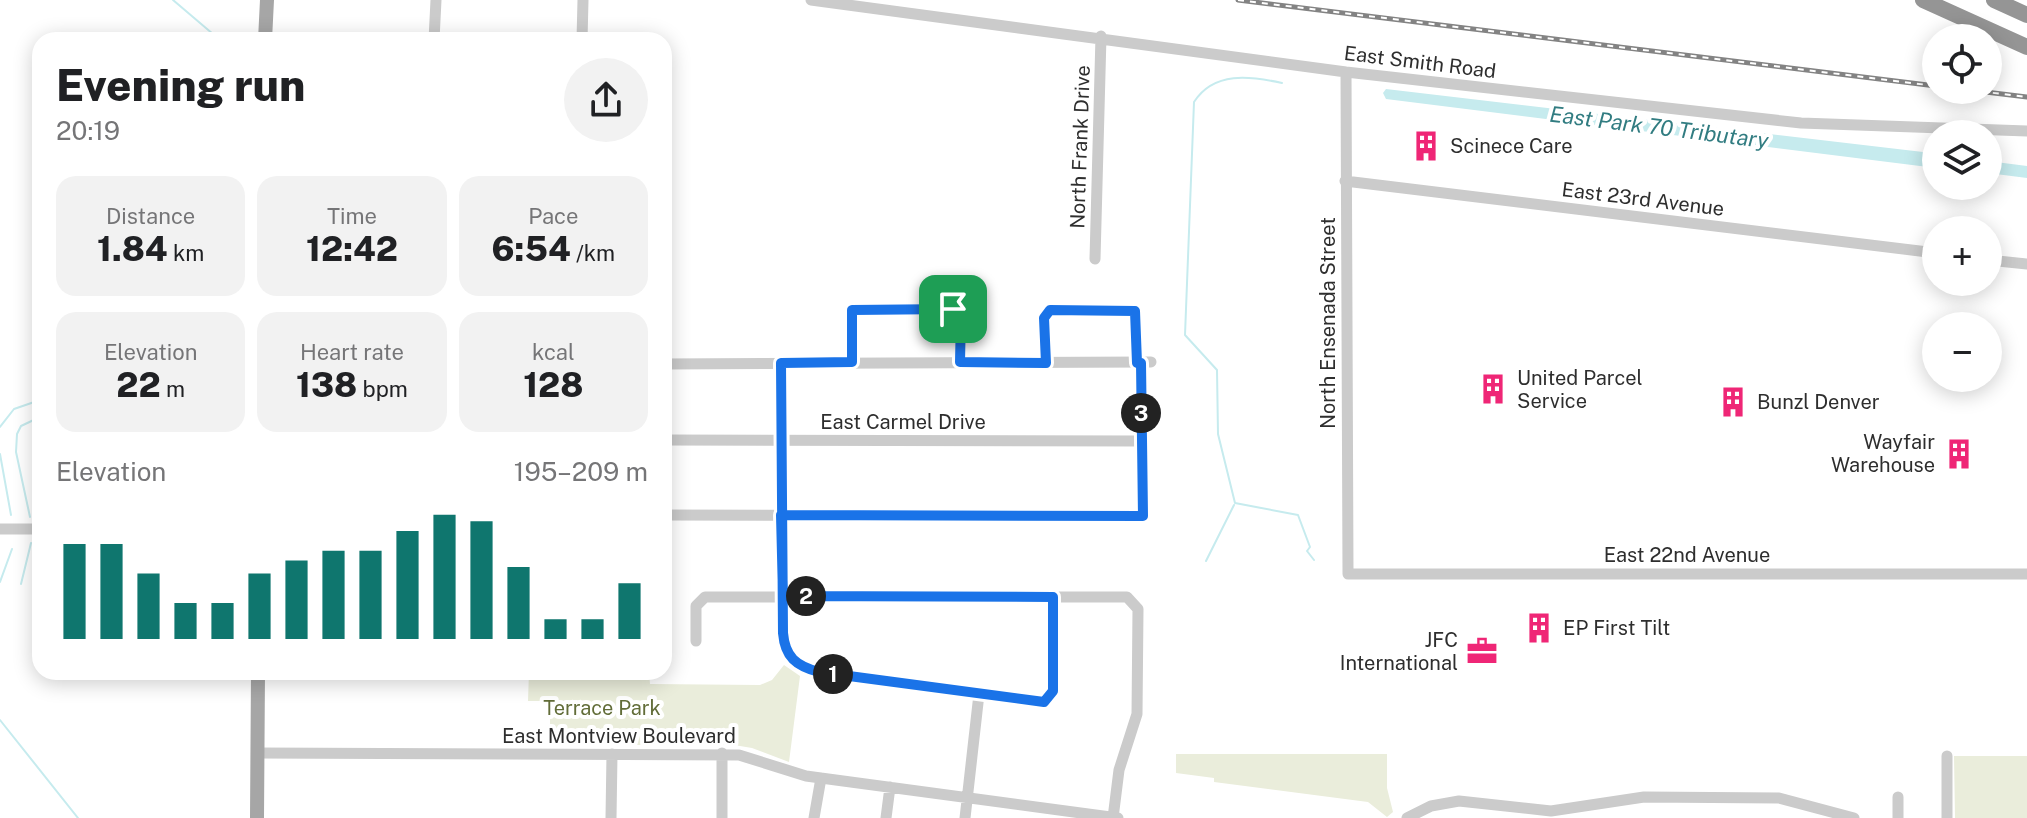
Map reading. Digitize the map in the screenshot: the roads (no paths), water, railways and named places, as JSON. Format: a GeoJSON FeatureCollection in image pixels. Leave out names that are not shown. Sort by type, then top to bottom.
{"type":"FeatureCollection","features":[{"type":"Feature","properties":{"kind":"highway"},"geometry":{"type":"LineString","coordinates":[[1923,0],[2027,47]]}},
{"type":"Feature","properties":{"kind":"highway"},"geometry":{"type":"LineString","coordinates":[[1994,0],[2027,15]]}},
{"type":"Feature","properties":{"kind":"main road"},"geometry":{"type":"LineString","coordinates":[[265,32],[267,0]]}},
{"type":"Feature","properties":{"kind":"main road"},"geometry":{"type":"LineString","coordinates":[[257,818],[258,680]]}},
{"type":"Feature","properties":{"kind":"street"},"geometry":{"type":"LineString","coordinates":[[434,32],[436,0]]}},
{"type":"Feature","properties":{"kind":"street"},"geometry":{"type":"LineString","coordinates":[[582,32],[583,0]]}},
{"type":"Feature","properties":{"kind":"street","name":"East Smith Road"},"geometry":{"type":"LineString","coordinates":[[811,0],[1101,36],[1346,72],[1801,123],[2027,131]]}},
{"type":"Feature","properties":{"kind":"street","name":"North Frank Drive"},"geometry":{"type":"LineString","coordinates":[[1095,259],[1101,36]]}},
{"type":"Feature","properties":{"kind":"street","name":"North Ensenada Street"},"geometry":{"type":"LineString","coordinates":[[1346,72],[1348,574]]}},
{"type":"Feature","properties":{"kind":"street","name":"East 23rd Avenue"},"geometry":{"type":"LineString","coordinates":[[1345,181],[1922,251]]}},
{"type":"Feature","properties":{"kind":"street"},"geometry":{"type":"LineString","coordinates":[[2002,261],[2027,264]]}},
{"type":"Feature","properties":{"kind":"street"},"geometry":{"type":"LineString","coordinates":[[852,362],[850,316],[852,310],[858,309],[959,310],[960,362]]}},
{"type":"Feature","properties":{"kind":"street"},"geometry":{"type":"LineString","coordinates":[[672,515],[1137,517],[1145,511],[1143,363],[1135,311],[1070,309],[1046,312],[1046,363]]}},
{"type":"Feature","properties":{"kind":"street"},"geometry":{"type":"LineString","coordinates":[[781,363],[784,645],[799,666],[819,672],[1041,702],[1049,699],[1053,683],[1053,597]]}},
{"type":"Feature","properties":{"kind":"street"},"geometry":{"type":"LineString","coordinates":[[672,364],[1143,363]]}},
{"type":"Feature","properties":{"kind":"street","name":"East Carmel Drive"},"geometry":{"type":"LineString","coordinates":[[672,440],[1142,441]]}},
{"type":"Feature","properties":{"kind":"street"},"geometry":{"type":"LineString","coordinates":[[0,529],[32,529]]}},
{"type":"Feature","properties":{"kind":"street","name":"East 22nd Avenue"},"geometry":{"type":"LineString","coordinates":[[1348,574],[2027,574]]}},
{"type":"Feature","properties":{"kind":"street"},"geometry":{"type":"LineString","coordinates":[[696,641],[696,606],[700,598],[1127,597],[1136,604],[1137,714],[1119,770],[1116,818]]}},
{"type":"Feature","properties":{"kind":"street"},"geometry":{"type":"LineString","coordinates":[[965,818],[979,694]]}},
{"type":"Feature","properties":{"kind":"street","name":"East Montview Boulevard"},"geometry":{"type":"LineString","coordinates":[[257,753],[722,753],[753,757],[798,774],[821,778],[966,797],[1049,813],[1116,818]]}},
{"type":"Feature","properties":{"kind":"street"},"geometry":{"type":"LineString","coordinates":[[722,753],[722,818]]}},
{"type":"Feature","properties":{"kind":"street"},"geometry":{"type":"LineString","coordinates":[[611,818],[612,754]]}},
{"type":"Feature","properties":{"kind":"street"},"geometry":{"type":"LineString","coordinates":[[1947,756],[1947,818]]}},
{"type":"Feature","properties":{"kind":"street"},"geometry":{"type":"LineString","coordinates":[[814,818],[821,778]]}},
{"type":"Feature","properties":{"kind":"street"},"geometry":{"type":"LineString","coordinates":[[886,818],[890,787]]}},
{"type":"Feature","properties":{"kind":"street"},"geometry":{"type":"LineString","coordinates":[[1407,818],[1431,806],[1459,801],[1551,811],[1644,797],[1792,799],[1854,818]]}},
{"type":"Feature","properties":{"kind":"street"},"geometry":{"type":"LineString","coordinates":[[1898,797],[1898,818]]}},
{"type":"Feature","properties":{"kind":"water","name":"East Park 70 Tributary"},"geometry":{"type":"Polygon","coordinates":[[[1386,89],[1922,152],[1922,166],[1386,99],[1383,93],[1386,89]]]}},
{"type":"Feature","properties":{"kind":"water"},"geometry":{"type":"Polygon","coordinates":[[[2002,163],[2027,166],[2027,178],[2002,175],[2002,163]]]}},
{"type":"Feature","properties":{"kind":"waterway"},"geometry":{"type":"LineString","coordinates":[[173,0],[211,32]]}},
{"type":"Feature","properties":{"kind":"waterway"},"geometry":{"type":"LineString","coordinates":[[1282,83],[1234,78],[1212,85],[1194,102],[1185,335],[1217,370],[1218,434],[1235,503],[1298,515],[1310,547],[1307,551],[1314,560]]}},
{"type":"Feature","properties":{"kind":"waterway"},"geometry":{"type":"LineString","coordinates":[[0,427],[14,409],[32,403]]}},
{"type":"Feature","properties":{"kind":"waterway"},"geometry":{"type":"LineString","coordinates":[[30,517],[16,452],[17,434],[21,426],[32,421]]}},
{"type":"Feature","properties":{"kind":"waterway"},"geometry":{"type":"LineString","coordinates":[[0,454],[11,515]]}},
{"type":"Feature","properties":{"kind":"waterway"},"geometry":{"type":"LineString","coordinates":[[1206,561],[1234,505]]}},
{"type":"Feature","properties":{"kind":"waterway"},"geometry":{"type":"LineString","coordinates":[[21,584],[31,543]]}},
{"type":"Feature","properties":{"kind":"waterway"},"geometry":{"type":"LineString","coordinates":[[0,582],[12,549]]}},
{"type":"Feature","properties":{"kind":"waterway"},"geometry":{"type":"LineString","coordinates":[[0,720],[78,818]]}},
{"type":"Feature","properties":{"kind":"railway"},"geometry":{"type":"LineString","coordinates":[[1238,0],[1922,84]]}},
{"type":"Feature","properties":{"kind":"railway"},"geometry":{"type":"LineString","coordinates":[[2002,94],[2027,97]]}},
{"type":"Feature","properties":{"kind":"place","name":"Scinece Care"},"geometry":{"type":"Point","coordinates":[1426,146]}},
{"type":"Feature","properties":{"kind":"place","name":"United Parcel Service"},"geometry":{"type":"Point","coordinates":[1493,389]}},
{"type":"Feature","properties":{"kind":"place","name":"Bunzl Denver"},"geometry":{"type":"Point","coordinates":[1733,402]}},
{"type":"Feature","properties":{"kind":"place","name":"Wayfair Warehouse"},"geometry":{"type":"Point","coordinates":[1959,454]}},
{"type":"Feature","properties":{"kind":"place","name":"EP First Tilt"},"geometry":{"type":"Point","coordinates":[1539,628]}},
{"type":"Feature","properties":{"kind":"place","name":"JFC International"},"geometry":{"type":"Point","coordinates":[1482,651]}},
{"type":"Feature","properties":{"kind":"park label","name":"Terrace Park"},"geometry":{"type":"Point","coordinates":[602,708]}}]}
